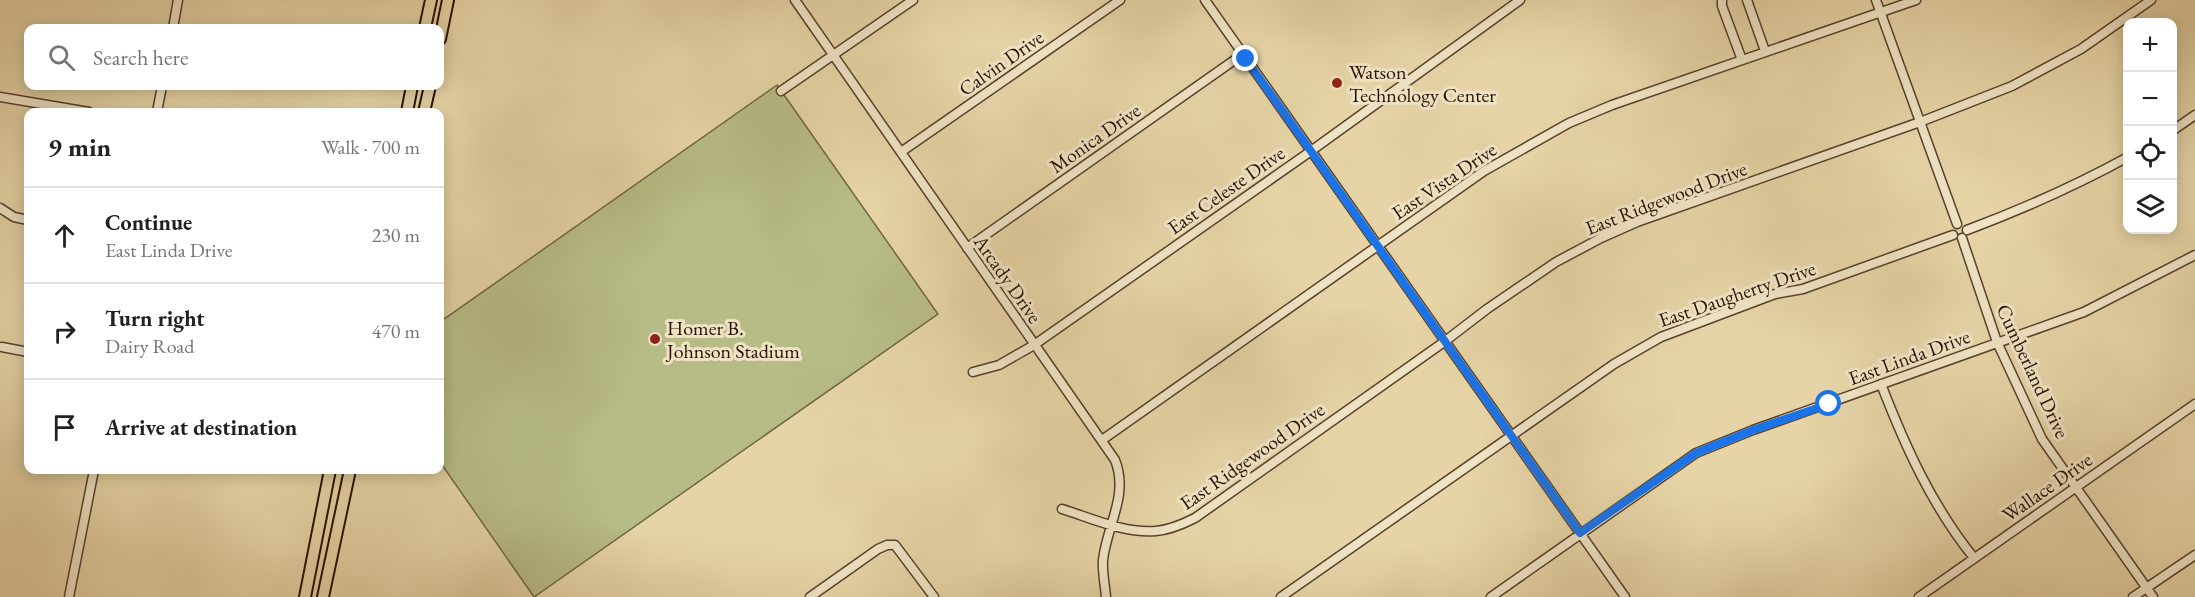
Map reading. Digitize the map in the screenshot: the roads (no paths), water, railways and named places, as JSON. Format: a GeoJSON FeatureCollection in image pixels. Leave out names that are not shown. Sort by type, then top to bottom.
{"type":"FeatureCollection","features":[{"type":"Feature","properties":{"kind":"main road"},"geometry":{"type":"LineString","coordinates":[[426,24],[431,0]]}},
{"type":"Feature","properties":{"kind":"main road"},"geometry":{"type":"LineString","coordinates":[[443,24],[448,0]]}},
{"type":"Feature","properties":{"kind":"main road"},"geometry":{"type":"LineString","coordinates":[[407,108],[411,90]]}},
{"type":"Feature","properties":{"kind":"main road"},"geometry":{"type":"LineString","coordinates":[[425,108],[428,90]]}},
{"type":"Feature","properties":{"kind":"main road"},"geometry":{"type":"LineString","coordinates":[[305,597],[329,474]]}},
{"type":"Feature","properties":{"kind":"main road"},"geometry":{"type":"LineString","coordinates":[[324,597],[349,474]]}},
{"type":"Feature","properties":{"kind":"street"},"geometry":{"type":"LineString","coordinates":[[174,24],[178,0]]}},
{"type":"Feature","properties":{"kind":"street","name":"Arcady Drive"},"geometry":{"type":"LineString","coordinates":[[795,0],[1115,460],[1121,474],[1118,501],[1103,560],[1106,597]]}},
{"type":"Feature","properties":{"kind":"street"},"geometry":{"type":"LineString","coordinates":[[781,91],[913,0]]}},
{"type":"Feature","properties":{"kind":"street","name":"Calvin Drive"},"geometry":{"type":"LineString","coordinates":[[901,152],[1120,0]]}},
{"type":"Feature","properties":{"kind":"street"},"geometry":{"type":"LineString","coordinates":[[1205,0],[1624,597]]}},
{"type":"Feature","properties":{"kind":"street","name":"East Celeste Drive"},"geometry":{"type":"LineString","coordinates":[[973,372],[999,365],[1034,345],[1311,151],[1520,0]]}},
{"type":"Feature","properties":{"kind":"street"},"geometry":{"type":"LineString","coordinates":[[1722,0],[1722,6],[1742,60]]}},
{"type":"Feature","properties":{"kind":"street"},"geometry":{"type":"LineString","coordinates":[[1747,0],[1766,51]]}},
{"type":"Feature","properties":{"kind":"street"},"geometry":{"type":"LineString","coordinates":[[1876,0],[1957,224]]}},
{"type":"Feature","properties":{"kind":"street","name":"East Vista Drive"},"geometry":{"type":"LineString","coordinates":[[1102,440],[1484,171],[1569,123],[1766,51],[1916,0]]}},
{"type":"Feature","properties":{"kind":"street","name":"East Ridgewood Drive"},"geometry":{"type":"LineString","coordinates":[[1062,509],[1130,530],[1155,531],[1177,527],[1195,518],[1556,262],[1637,222],[1920,122],[2012,86],[2081,49],[2151,0]]}},
{"type":"Feature","properties":{"kind":"street","name":"Monica Drive"},"geometry":{"type":"LineString","coordinates":[[967,248],[1243,54]]}},
{"type":"Feature","properties":{"kind":"street"},"geometry":{"type":"LineString","coordinates":[[158,108],[161,90]]}},
{"type":"Feature","properties":{"kind":"street"},"geometry":{"type":"LineString","coordinates":[[0,97],[65,108]]}},
{"type":"Feature","properties":{"kind":"street"},"geometry":{"type":"LineString","coordinates":[[2177,128],[2195,115]]}},
{"type":"Feature","properties":{"kind":"street"},"geometry":{"type":"LineString","coordinates":[[1967,230],[2076,186],[2123,159]]}},
{"type":"Feature","properties":{"kind":"street"},"geometry":{"type":"LineString","coordinates":[[0,208],[14,217],[24,219]]}},
{"type":"Feature","properties":{"kind":"street"},"geometry":{"type":"LineString","coordinates":[[1957,224],[1963,224],[1967,230],[1962,238],[1955,238],[1952,229],[1957,224]]}},
{"type":"Feature","properties":{"kind":"street","name":"East Daugherty Drive"},"geometry":{"type":"LineString","coordinates":[[1281,597],[1614,364],[1661,337],[1775,294],[1803,289],[1953,235]]}},
{"type":"Feature","properties":{"kind":"street","name":"Cumberland Drive"},"geometry":{"type":"LineString","coordinates":[[1962,238],[1997,342],[2042,439],[2153,597]]}},
{"type":"Feature","properties":{"kind":"street","name":"East Linda Drive"},"geometry":{"type":"LineString","coordinates":[[1491,597],[1696,453],[1753,430],[2084,312],[2195,255]]}},
{"type":"Feature","properties":{"kind":"street"},"geometry":{"type":"LineString","coordinates":[[2,347],[24,351]]}},
{"type":"Feature","properties":{"kind":"street"},"geometry":{"type":"LineString","coordinates":[[1881,384],[1899,431],[1930,494],[1953,532],[1974,558]]}},
{"type":"Feature","properties":{"kind":"street","name":"Wallace Drive"},"geometry":{"type":"LineString","coordinates":[[1919,597],[2195,404]]}},
{"type":"Feature","properties":{"kind":"street"},"geometry":{"type":"LineString","coordinates":[[69,597],[93,474]]}},
{"type":"Feature","properties":{"kind":"street"},"geometry":{"type":"LineString","coordinates":[[810,597],[887,545],[895,545],[902,552],[934,597]]}},
{"type":"Feature","properties":{"kind":"street"},"geometry":{"type":"LineString","coordinates":[[2133,597],[2195,555]]}},
{"type":"Feature","properties":{"kind":"place","name":"Watson Technology Center"},"geometry":{"type":"Point","coordinates":[1337,83]}},
{"type":"Feature","properties":{"kind":"place","name":"Homer B. Johnson Stadium"},"geometry":{"type":"Point","coordinates":[655,339]}}]}
